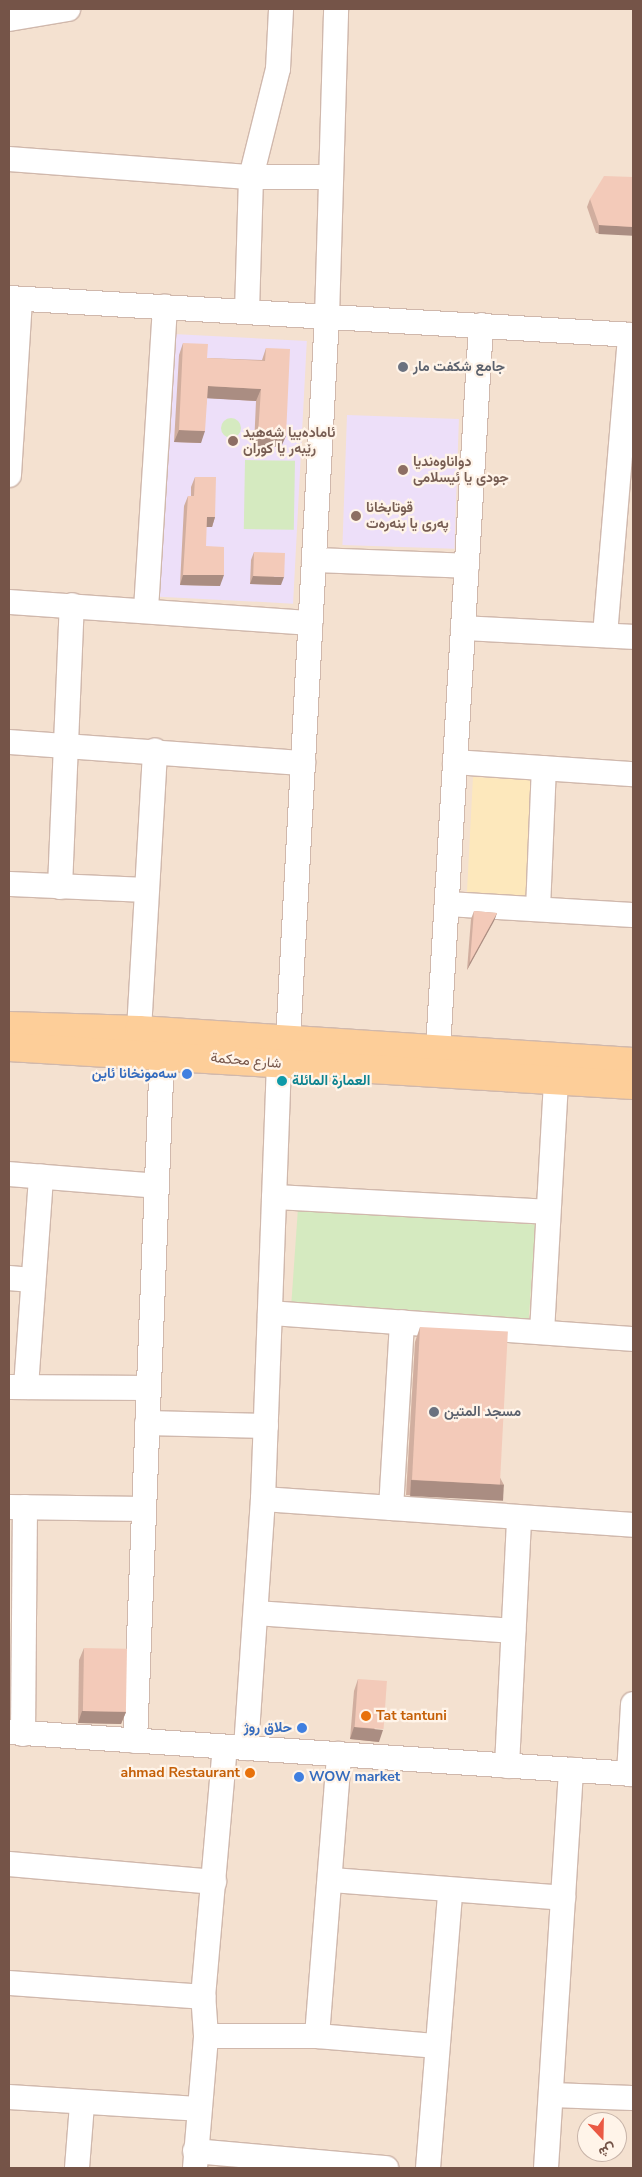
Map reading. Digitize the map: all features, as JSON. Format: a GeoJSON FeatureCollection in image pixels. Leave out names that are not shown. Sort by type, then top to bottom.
{"type":"FeatureCollection","features":[{"type":"Feature","properties":{"kind":"main road","name":"شارع محكمة"},"geometry":{"type":"LineString","coordinates":[[9,1026],[139,1030],[283,1053],[556,1081],[633,1085]]}},
{"type":"Feature","properties":{"kind":"main road","name":"شارع محكمة"},"geometry":{"type":"LineString","coordinates":[[9,1047],[162,1054],[438,1049],[633,1062]]}},
{"type":"Feature","properties":{"kind":"street"},"geometry":{"type":"LineString","coordinates":[[9,19],[68,9]]}},
{"type":"Feature","properties":{"kind":"street"},"geometry":{"type":"LineString","coordinates":[[247,312],[251,177],[278,69],[281,9]]}},
{"type":"Feature","properties":{"kind":"street"},"geometry":{"type":"LineString","coordinates":[[336,9],[327,317],[303,762],[274,1197],[257,1613],[214,1882],[203,1997],[206,2036],[198,2109],[195,2160],[386,2168]]}},
{"type":"Feature","properties":{"kind":"street"},"geometry":{"type":"LineString","coordinates":[[9,159],[251,177],[331,177]]}},
{"type":"Feature","properties":{"kind":"street"},"geometry":{"type":"LineString","coordinates":[[9,475],[14,298],[632,335],[625,494],[605,635]]}},
{"type":"Feature","properties":{"kind":"street"},"geometry":{"type":"LineString","coordinates":[[146,608],[166,307]]}},
{"type":"Feature","properties":{"kind":"street"},"geometry":{"type":"LineString","coordinates":[[438,1049],[481,326]]}},
{"type":"Feature","properties":{"kind":"street"},"geometry":{"type":"LineString","coordinates":[[314,560],[467,566]]}},
{"type":"Feature","properties":{"kind":"street"},"geometry":{"type":"LineString","coordinates":[[9,602],[146,608],[310,623]]}},
{"type":"Feature","properties":{"kind":"street"},"geometry":{"type":"LineString","coordinates":[[60,887],[64,744],[72,605]]}},
{"type":"Feature","properties":{"kind":"street"},"geometry":{"type":"LineString","coordinates":[[463,628],[633,637]]}},
{"type":"Feature","properties":{"kind":"street"},"geometry":{"type":"LineString","coordinates":[[9,742],[156,750],[303,762]]}},
{"type":"Feature","properties":{"kind":"street"},"geometry":{"type":"LineString","coordinates":[[139,1030],[156,750]]}},
{"type":"Feature","properties":{"kind":"street"},"geometry":{"type":"LineString","coordinates":[[455,762],[633,774]]}},
{"type":"Feature","properties":{"kind":"street"},"geometry":{"type":"LineString","coordinates":[[538,909],[544,768]]}},
{"type":"Feature","properties":{"kind":"street"},"geometry":{"type":"LineString","coordinates":[[9,884],[146,890]]}},
{"type":"Feature","properties":{"kind":"street"},"geometry":{"type":"LineString","coordinates":[[447,904],[633,915]]}},
{"type":"Feature","properties":{"kind":"street"},"geometry":{"type":"LineString","coordinates":[[134,1741],[162,1054]]}},
{"type":"Feature","properties":{"kind":"street"},"geometry":{"type":"LineString","coordinates":[[542,1332],[556,1081]]}},
{"type":"Feature","properties":{"kind":"street"},"geometry":{"type":"LineString","coordinates":[[9,1174],[157,1186]]}},
{"type":"Feature","properties":{"kind":"street"},"geometry":{"type":"LineString","coordinates":[[41,1177],[20,1279],[17,1387],[148,1388]]}},
{"type":"Feature","properties":{"kind":"street"},"geometry":{"type":"LineString","coordinates":[[274,1197],[548,1212]]}},
{"type":"Feature","properties":{"kind":"street"},"geometry":{"type":"LineString","coordinates":[[270,1313],[633,1339]]}},
{"type":"Feature","properties":{"kind":"street"},"geometry":{"type":"LineString","coordinates":[[391,1508],[402,1322]]}},
{"type":"Feature","properties":{"kind":"street"},"geometry":{"type":"LineString","coordinates":[[147,1423],[266,1426]]}},
{"type":"Feature","properties":{"kind":"street"},"geometry":{"type":"LineString","coordinates":[[263,1499],[633,1525]]}},
{"type":"Feature","properties":{"kind":"street"},"geometry":{"type":"LineString","coordinates":[[144,1509],[17,1507],[16,1733],[631,1774],[633,1704]]}},
{"type":"Feature","properties":{"kind":"street"},"geometry":{"type":"LineString","coordinates":[[507,1766],[519,1518]]}},
{"type":"Feature","properties":{"kind":"street"},"geometry":{"type":"LineString","coordinates":[[257,1613],[513,1631]]}},
{"type":"Feature","properties":{"kind":"street"},"geometry":{"type":"LineString","coordinates":[[317,2036],[331,1880],[339,1754]]}},
{"type":"Feature","properties":{"kind":"street"},"geometry":{"type":"LineString","coordinates":[[546,2168],[571,1770]]}},
{"type":"Feature","properties":{"kind":"street"},"geometry":{"type":"LineString","coordinates":[[9,1864],[214,1882]]}},
{"type":"Feature","properties":{"kind":"street"},"geometry":{"type":"LineString","coordinates":[[331,1880],[450,1892],[563,1898]]}},
{"type":"Feature","properties":{"kind":"street"},"geometry":{"type":"LineString","coordinates":[[428,2168],[436,2046],[450,1892]]}},
{"type":"Feature","properties":{"kind":"street"},"geometry":{"type":"LineString","coordinates":[[9,1983],[203,1997]]}},
{"type":"Feature","properties":{"kind":"street"},"geometry":{"type":"LineString","coordinates":[[206,2036],[317,2036],[436,2046]]}},
{"type":"Feature","properties":{"kind":"street"},"geometry":{"type":"LineString","coordinates":[[551,2095],[633,2098]]}},
{"type":"Feature","properties":{"kind":"street"},"geometry":{"type":"LineString","coordinates":[[9,2097],[82,2105],[198,2109]]}},
{"type":"Feature","properties":{"kind":"street"},"geometry":{"type":"LineString","coordinates":[[77,2168],[82,2105]]}},
{"type":"Feature","properties":{"kind":"shaded area"},"geometry":{"type":"Polygon","coordinates":[[[9,9],[633,9],[633,2168],[9,2168],[9,9]]]}},
{"type":"Feature","properties":{"kind":"shaded area"},"geometry":{"type":"Polygon","coordinates":[[[173,334],[307,341],[293,604],[159,597],[173,334]]]}},
{"type":"Feature","properties":{"kind":"shaded area"},"geometry":{"type":"Polygon","coordinates":[[[347,415],[459,419],[454,549],[342,545],[347,415]]]}},
{"type":"Feature","properties":{"kind":"green space"},"geometry":{"type":"Polygon","coordinates":[[[231,418],[238,421],[241,428],[238,435],[231,438],[224,435],[221,428],[224,421],[231,418]]]}},
{"type":"Feature","properties":{"kind":"green space"},"geometry":{"type":"Polygon","coordinates":[[[245,460],[295,461],[294,530],[244,529],[245,460]]]}},
{"type":"Feature","properties":{"kind":"green space"},"geometry":{"type":"Polygon","coordinates":[[[298,1208],[535,1225],[529,1321],[291,1305],[298,1208]]]}},
{"type":"Feature","properties":{"kind":"sand"},"geometry":{"type":"Polygon","coordinates":[[[473,777],[537,780],[531,896],[467,893],[473,777]]]}},
{"type":"Feature","properties":{"kind":"building"},"geometry":{"type":"Polygon","coordinates":[[[604,176],[633,177],[633,227],[599,225],[590,199],[604,176]]]}},
{"type":"Feature","properties":{"kind":"building"},"geometry":{"type":"Polygon","coordinates":[[[183,343],[208,344],[207,358],[265,361],[266,348],[290,349],[286,436],[258,434],[261,389],[208,386],[205,431],[179,430],[183,343]]]}},
{"type":"Feature","properties":{"kind":"building"},"geometry":{"type":"Polygon","coordinates":[[[195,477],[216,477],[215,517],[207,517],[206,546],[224,547],[224,575],[183,575],[188,496],[194,496],[195,477]]]}},
{"type":"Feature","properties":{"kind":"building"},"geometry":{"type":"Polygon","coordinates":[[[254,552],[285,553],[284,577],[253,576],[254,552]]]}},
{"type":"Feature","properties":{"kind":"building"},"geometry":{"type":"Polygon","coordinates":[[[474,911],[497,913],[470,962],[474,911]]]}},
{"type":"Feature","properties":{"kind":"building"},"geometry":{"type":"Polygon","coordinates":[[[420,1327],[508,1332],[500,1484],[412,1480],[420,1327]]]}},
{"type":"Feature","properties":{"kind":"building"},"geometry":{"type":"Polygon","coordinates":[[[84,1648],[127,1649],[126,1712],[83,1711],[84,1648]]]}},
{"type":"Feature","properties":{"kind":"building","name":"Tat tantuni"},"geometry":{"type":"Polygon","coordinates":[[[358,1679],[387,1681],[384,1729],[355,1727],[358,1679]]]}},
{"type":"Feature","properties":{"kind":"place","name":"جامع شكفت مار"},"geometry":{"type":"Point","coordinates":[403,367]}},
{"type":"Feature","properties":{"kind":"place","name":"ئامادەییا شەهید رێبەر یا کوران"},"geometry":{"type":"Point","coordinates":[233,441]}},
{"type":"Feature","properties":{"kind":"place","name":"دواناوەندیا جودی یا ئیسلامی"},"geometry":{"type":"Point","coordinates":[403,470]}},
{"type":"Feature","properties":{"kind":"place","name":"قوتابخانا پەری یا بنەرەت"},"geometry":{"type":"Point","coordinates":[356,516]}},
{"type":"Feature","properties":{"kind":"place","name":"سەمونخانا ئاین"},"geometry":{"type":"Point","coordinates":[187,1074]}},
{"type":"Feature","properties":{"kind":"place","name":"العمارة المائلة"},"geometry":{"type":"Point","coordinates":[282,1081]}},
{"type":"Feature","properties":{"kind":"place","name":"مسجد المتين"},"geometry":{"type":"Point","coordinates":[434,1412]}},
{"type":"Feature","properties":{"kind":"place","name":"Tat tantuni"},"geometry":{"type":"Point","coordinates":[366,1716]}},
{"type":"Feature","properties":{"kind":"place","name":"حلاق روژ"},"geometry":{"type":"Point","coordinates":[302,1728]}},
{"type":"Feature","properties":{"kind":"place","name":"ahmad Restaurant"},"geometry":{"type":"Point","coordinates":[250,1773]}},
{"type":"Feature","properties":{"kind":"place","name":"WOW market"},"geometry":{"type":"Point","coordinates":[299,1777]}}]}
